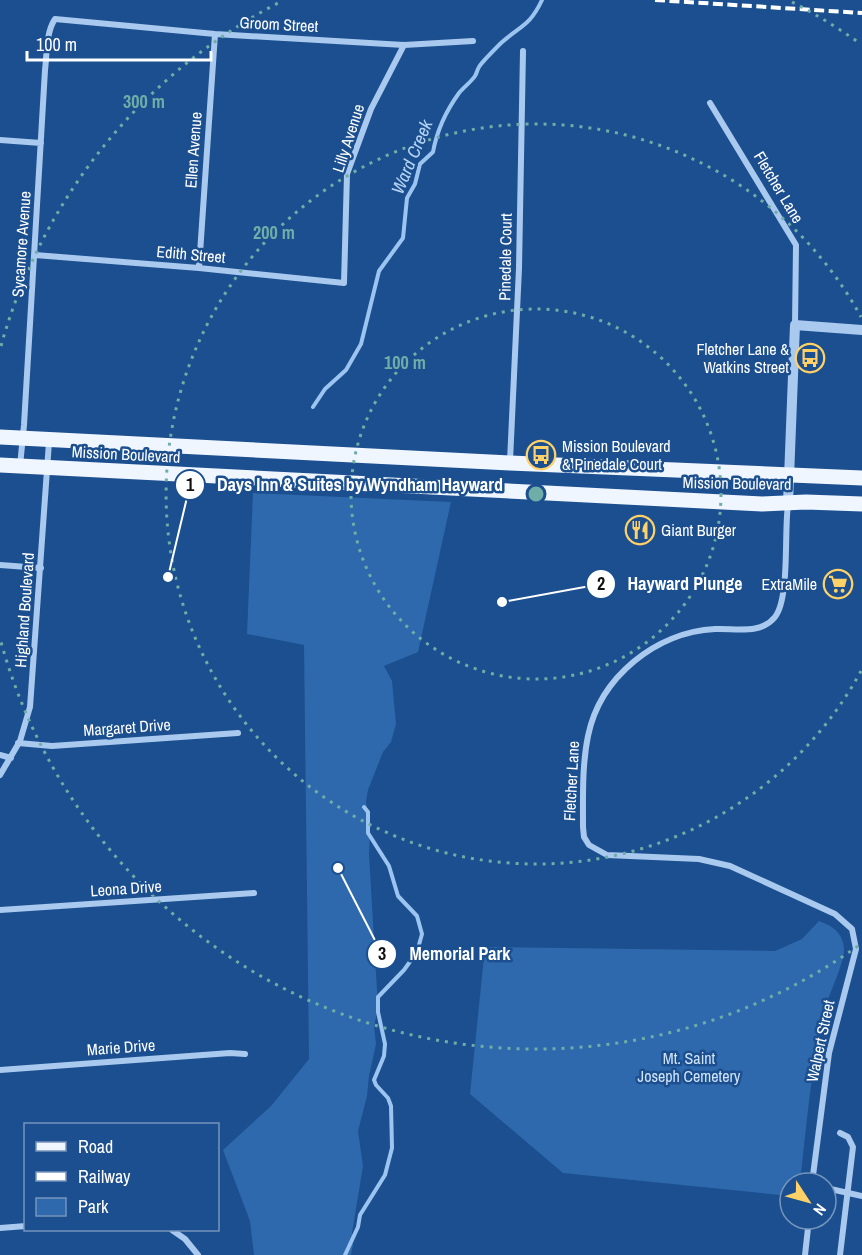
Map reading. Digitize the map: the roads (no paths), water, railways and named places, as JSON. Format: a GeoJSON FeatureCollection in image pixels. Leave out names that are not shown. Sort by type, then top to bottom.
{"type":"FeatureCollection","features":[{"type":"Feature","properties":{"kind":"main road","name":"Mission Boulevard"},"geometry":{"type":"LineString","coordinates":[[0,437],[862,478]]}},
{"type":"Feature","properties":{"kind":"main road","name":"Mission Boulevard"},"geometry":{"type":"LineString","coordinates":[[0,465],[617,498],[762,504],[862,504]]}},
{"type":"Feature","properties":{"kind":"street","name":"Groom Street"},"geometry":{"type":"LineString","coordinates":[[52,24],[55,19],[65,18],[215,34],[404,45],[473,41]]}},
{"type":"Feature","properties":{"kind":"street","name":"Sycamore Avenue"},"geometry":{"type":"LineString","coordinates":[[20,466],[47,51],[52,24]]}},
{"type":"Feature","properties":{"kind":"street","name":"Ellen Avenue"},"geometry":{"type":"LineString","coordinates":[[199,268],[215,34]]}},
{"type":"Feature","properties":{"kind":"street","name":"Lilly Avenue"},"geometry":{"type":"LineString","coordinates":[[344,283],[347,174],[370,109],[404,45]]}},
{"type":"Feature","properties":{"kind":"street","name":"Pinedale Court"},"geometry":{"type":"LineString","coordinates":[[510,463],[518,289],[523,51]]}},
{"type":"Feature","properties":{"kind":"street","name":"Fletcher Lane"},"geometry":{"type":"LineString","coordinates":[[710,103],[796,245],[795,325],[783,597],[775,617],[766,624],[756,628],[687,632],[653,647],[631,664],[603,698],[594,715],[588,735],[584,837],[589,845],[607,855],[699,859],[730,866],[835,914]]}},
{"type":"Feature","properties":{"kind":"street"},"geometry":{"type":"LineString","coordinates":[[0,140],[41,143]]}},
{"type":"Feature","properties":{"kind":"street","name":"Edith Street"},"geometry":{"type":"LineString","coordinates":[[35,255],[199,268],[344,283]]}},
{"type":"Feature","properties":{"kind":"street"},"geometry":{"type":"LineString","coordinates":[[795,325],[862,330]]}},
{"type":"Feature","properties":{"kind":"street","name":"Highland Boulevard"},"geometry":{"type":"LineString","coordinates":[[0,776],[18,743],[30,707],[49,439]]}},
{"type":"Feature","properties":{"kind":"street"},"geometry":{"type":"LineString","coordinates":[[0,565],[41,568]]}},
{"type":"Feature","properties":{"kind":"street","name":"Margaret Drive"},"geometry":{"type":"LineString","coordinates":[[18,743],[52,746],[238,733]]}},
{"type":"Feature","properties":{"kind":"street"},"geometry":{"type":"LineString","coordinates":[[0,755],[11,758]]}},
{"type":"Feature","properties":{"kind":"street","name":"Leona Drive"},"geometry":{"type":"LineString","coordinates":[[0,910],[254,893]]}},
{"type":"Feature","properties":{"kind":"street","name":"Walpert Street"},"geometry":{"type":"LineString","coordinates":[[814,1171],[829,1053],[855,949],[852,929],[835,914]]}},
{"type":"Feature","properties":{"kind":"street","name":"Marie Drive"},"geometry":{"type":"LineString","coordinates":[[0,1070],[230,1053],[245,1054]]}},
{"type":"Feature","properties":{"kind":"street"},"geometry":{"type":"LineString","coordinates":[[840,1133],[848,1137],[853,1147],[840,1255]]}},
{"type":"Feature","properties":{"kind":"street"},"geometry":{"type":"LineString","coordinates":[[838,1191],[862,1196]]}},
{"type":"Feature","properties":{"kind":"street"},"geometry":{"type":"LineString","coordinates":[[0,1228],[24,1226]]}},
{"type":"Feature","properties":{"kind":"street"},"geometry":{"type":"LineString","coordinates":[[173,1231],[185,1239],[198,1255]]}},
{"type":"Feature","properties":{"kind":"street"},"geometry":{"type":"LineString","coordinates":[[805,1255],[808,1231]]}},
{"type":"Feature","properties":{"kind":"waterway","name":"Ward Creek"},"geometry":{"type":"LineString","coordinates":[[313,407],[325,389],[346,370],[361,344],[379,271],[403,238],[407,198],[415,184],[420,164],[433,152],[440,128],[450,107],[475,76],[483,62],[501,43],[529,21],[542,0]]}},
{"type":"Feature","properties":{"kind":"waterway","name":"Ward Creek"},"geometry":{"type":"LineString","coordinates":[[345,1255],[358,1227],[360,1215],[385,1175],[392,1148],[391,1106],[388,1098],[374,1080],[384,1056],[385,1044],[378,1012],[378,997],[404,970],[417,952],[422,934],[417,916],[398,896],[389,866],[368,833],[368,812],[364,807]]}},
{"type":"Feature","properties":{"kind":"railway"},"geometry":{"type":"LineString","coordinates":[[655,0],[862,13]]}},
{"type":"Feature","properties":{"kind":"place","name":"Fletcher Lane & Watkins Street"},"geometry":{"type":"Point","coordinates":[810,358]}},
{"type":"Feature","properties":{"kind":"place","name":"Mission Boulevard & Pinedale Court"},"geometry":{"type":"Point","coordinates":[541,455]}},
{"type":"Feature","properties":{"kind":"place","name":"Giant Burger"},"geometry":{"type":"Point","coordinates":[640,530]}},
{"type":"Feature","properties":{"kind":"place","name":"Days Inn & Suites by Wyndham Hayward"},"geometry":{"type":"Point","coordinates":[168,577]}},
{"type":"Feature","properties":{"kind":"place","name":"ExtraMile"},"geometry":{"type":"Point","coordinates":[838,584]}},
{"type":"Feature","properties":{"kind":"place","name":"Hayward Plunge"},"geometry":{"type":"Point","coordinates":[502,602]}},
{"type":"Feature","properties":{"kind":"place","name":"Memorial Park"},"geometry":{"type":"Point","coordinates":[338,868]}},
{"type":"Feature","properties":{"kind":"park label","name":"Mt. Saint Joseph Cemetery"},"geometry":{"type":"Point","coordinates":[689,1067]}}]}
